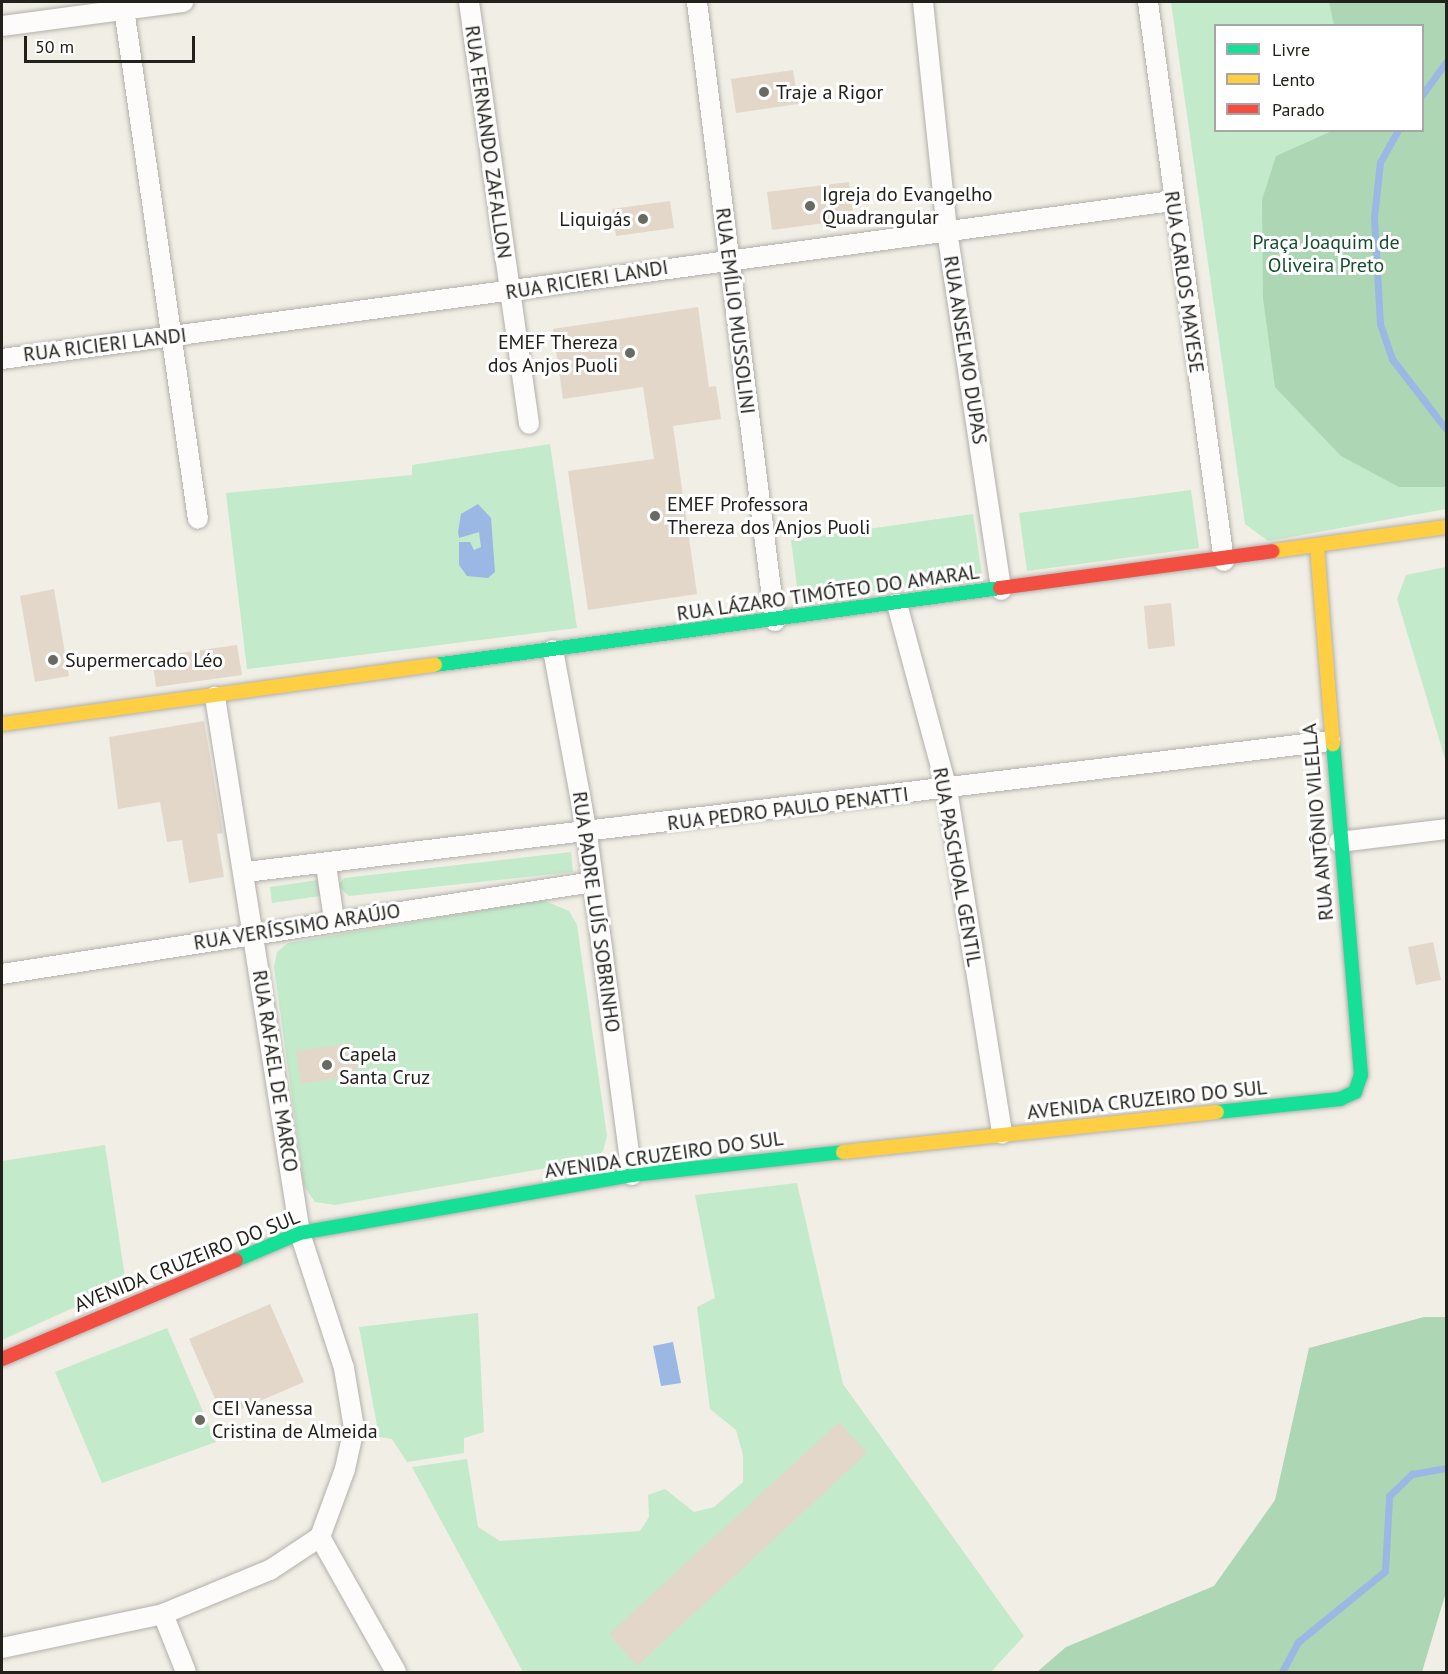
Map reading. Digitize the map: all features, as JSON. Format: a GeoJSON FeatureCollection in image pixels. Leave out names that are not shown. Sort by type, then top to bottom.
{"type":"FeatureCollection","features":[{"type":"Feature","properties":{"kind":"street"},"geometry":{"type":"LineString","coordinates":[[2,26],[124,5],[183,2]]}},
{"type":"Feature","properties":{"kind":"street","name":"RUA FERNANDO ZAFALLON"},"geometry":{"type":"LineString","coordinates":[[469,2],[508,292],[529,424]]}},
{"type":"Feature","properties":{"kind":"street","name":"RUA EMÍLIO MUSSOLINI"},"geometry":{"type":"LineString","coordinates":[[697,2],[727,258],[775,621]]}},
{"type":"Feature","properties":{"kind":"street","name":"RUA ANSELMO DUPAS"},"geometry":{"type":"LineString","coordinates":[[923,2],[947,231],[1001,590]]}},
{"type":"Feature","properties":{"kind":"street","name":"RUA CARLOS MAYESE"},"geometry":{"type":"LineString","coordinates":[[1148,2],[1172,201],[1224,561]]}},
{"type":"Feature","properties":{"kind":"street"},"geometry":{"type":"LineString","coordinates":[[124,5],[198,519]]}},
{"type":"Feature","properties":{"kind":"street","name":"RUA RICIERI LANDI"},"geometry":{"type":"LineString","coordinates":[[2,359],[508,292],[727,258],[1172,201]]}},
{"type":"Feature","properties":{"kind":"street","name":"RUA LÁZARO TIMÓTEO DO AMARAL"},"geometry":{"type":"LineString","coordinates":[[2,724],[1224,561],[1445,527]]}},
{"type":"Feature","properties":{"kind":"street","name":"RUA ANTÔNIO VILELLA"},"geometry":{"type":"LineString","coordinates":[[1317,547],[1330,741],[1361,1075],[1355,1092]]}},
{"type":"Feature","properties":{"kind":"street","name":"RUA PASCHOAL GENTIL"},"geometry":{"type":"LineString","coordinates":[[897,604],[947,789],[1002,1134]]}},
{"type":"Feature","properties":{"kind":"street","name":"RUA PADRE LUÍS SOBRINHO"},"geometry":{"type":"LineString","coordinates":[[553,650],[587,834],[632,1175]]}},
{"type":"Feature","properties":{"kind":"street","name":"RUA RAFAEL DE MARCO"},"geometry":{"type":"LineString","coordinates":[[215,697],[246,872],[300,1233],[344,1368],[354,1428],[320,1538]]}},
{"type":"Feature","properties":{"kind":"street","name":"RUA PEDRO PAULO PENATTI"},"geometry":{"type":"LineString","coordinates":[[246,872],[326,865],[587,834],[1330,741]]}},
{"type":"Feature","properties":{"kind":"street"},"geometry":{"type":"LineString","coordinates":[[1340,842],[1446,829]]}},
{"type":"Feature","properties":{"kind":"street"},"geometry":{"type":"LineString","coordinates":[[326,865],[334,920]]}},
{"type":"Feature","properties":{"kind":"street","name":"RUA VERÍSSIMO ARAÚJO"},"geometry":{"type":"LineString","coordinates":[[2,975],[334,920],[593,882]]}},
{"type":"Feature","properties":{"kind":"street","name":"AVENIDA CRUZEIRO DO SUL"},"geometry":{"type":"LineString","coordinates":[[2,1359],[300,1233],[632,1175],[1340,1100],[1355,1092]]}},
{"type":"Feature","properties":{"kind":"street"},"geometry":{"type":"LineString","coordinates":[[2,1648],[163,1614],[270,1570],[320,1538],[396,1672]]}},
{"type":"Feature","properties":{"kind":"street"},"geometry":{"type":"LineString","coordinates":[[163,1614],[186,1672]]}},
{"type":"Feature","properties":{"kind":"green space","name":"Praça Joaquim de Oliveira Preto"},"geometry":{"type":"Polygon","coordinates":[[[1171,2],[1446,2],[1446,509],[1268,541],[1245,524],[1171,2]]]}},
{"type":"Feature","properties":{"kind":"green space"},"geometry":{"type":"Polygon","coordinates":[[[1329,2],[1446,2],[1446,487],[1399,487],[1341,456],[1275,387],[1263,298],[1262,200],[1276,156],[1330,132],[1424,132],[1424,24],[1334,24],[1329,2]]]}},
{"type":"Feature","properties":{"kind":"green space"},"geometry":{"type":"Polygon","coordinates":[[[550,444],[577,628],[247,669],[226,493],[412,475],[412,465],[550,444]]]}},
{"type":"Feature","properties":{"kind":"green space"},"geometry":{"type":"Polygon","coordinates":[[[1191,490],[1199,548],[1027,571],[1019,513],[1191,490]]]}},
{"type":"Feature","properties":{"kind":"green space"},"geometry":{"type":"Polygon","coordinates":[[[973,514],[982,575],[799,602],[791,540],[973,514]]]}},
{"type":"Feature","properties":{"kind":"green space"},"geometry":{"type":"Polygon","coordinates":[[[1446,567],[1446,762],[1397,599],[1406,575],[1446,567]]]}},
{"type":"Feature","properties":{"kind":"green space"},"geometry":{"type":"Polygon","coordinates":[[[571,852],[573,872],[349,896],[338,886],[344,878],[571,852]]]}},
{"type":"Feature","properties":{"kind":"green space"},"geometry":{"type":"Polygon","coordinates":[[[318,880],[320,896],[272,903],[270,887],[318,880]]]}},
{"type":"Feature","properties":{"kind":"green space"},"geometry":{"type":"Polygon","coordinates":[[[543,900],[569,911],[577,925],[607,1136],[603,1151],[593,1160],[335,1205],[315,1202],[304,1186],[274,967],[277,952],[288,943],[543,900]]]}},
{"type":"Feature","properties":{"kind":"green space"},"geometry":{"type":"Polygon","coordinates":[[[105,1145],[126,1284],[2,1340],[2,1161],[105,1145]]]}},
{"type":"Feature","properties":{"kind":"green space"},"geometry":{"type":"Polygon","coordinates":[[[797,1183],[843,1384],[1024,1636],[991,1672],[523,1672],[412,1467],[467,1459],[478,1527],[500,1541],[640,1531],[649,1517],[648,1495],[665,1489],[694,1512],[714,1507],[743,1482],[743,1455],[736,1430],[710,1409],[697,1307],[715,1298],[695,1195],[797,1183]]]}},
{"type":"Feature","properties":{"kind":"green space"},"geometry":{"type":"Polygon","coordinates":[[[478,1313],[484,1432],[464,1438],[464,1453],[407,1462],[392,1439],[379,1437],[359,1327],[478,1313]]]}},
{"type":"Feature","properties":{"kind":"green space"},"geometry":{"type":"Polygon","coordinates":[[[1424,1317],[1446,1317],[1446,1592],[1422,1672],[1037,1672],[1066,1647],[1214,1586],[1275,1500],[1309,1348],[1424,1317]]]}},
{"type":"Feature","properties":{"kind":"green space"},"geometry":{"type":"Polygon","coordinates":[[[167,1328],[216,1442],[102,1483],[55,1372],[167,1328]]]}},
{"type":"Feature","properties":{"kind":"water"},"geometry":{"type":"Polygon","coordinates":[[[478,504],[491,518],[495,572],[488,578],[467,576],[459,565],[459,542],[470,542],[474,550],[481,547],[479,532],[459,538],[458,532],[461,514],[478,504]]]}},
{"type":"Feature","properties":{"kind":"water"},"geometry":{"type":"Polygon","coordinates":[[[673,1342],[681,1383],[661,1386],[653,1346],[673,1342]]]}},
{"type":"Feature","properties":{"kind":"building","name":"Traje a Rigor"},"geometry":{"type":"Polygon","coordinates":[[[793,70],[798,104],[736,113],[731,79],[793,70]]]}},
{"type":"Feature","properties":{"kind":"building","name":"Igreja do Evangelho Quadrangular"},"geometry":{"type":"Polygon","coordinates":[[[849,182],[854,219],[772,230],[767,192],[849,182]]]}},
{"type":"Feature","properties":{"kind":"building","name":"Liquigás"},"geometry":{"type":"Polygon","coordinates":[[[670,201],[674,228],[616,236],[612,209],[670,201]]]}},
{"type":"Feature","properties":{"kind":"building"},"geometry":{"type":"Polygon","coordinates":[[[698,307],[709,387],[716,386],[721,419],[673,426],[697,594],[588,610],[568,471],[654,459],[643,387],[563,399],[553,329],[698,307]]]}},
{"type":"Feature","properties":{"kind":"building"},"geometry":{"type":"Polygon","coordinates":[[[54,589],[69,676],[35,682],[20,596],[54,589]]]}},
{"type":"Feature","properties":{"kind":"building"},"geometry":{"type":"Polygon","coordinates":[[[1171,603],[1175,646],[1148,649],[1144,606],[1171,603]]]}},
{"type":"Feature","properties":{"kind":"building"},"geometry":{"type":"Polygon","coordinates":[[[237,645],[242,675],[156,687],[152,657],[237,645]]]}},
{"type":"Feature","properties":{"kind":"building"},"geometry":{"type":"Polygon","coordinates":[[[204,721],[223,833],[217,834],[224,877],[189,883],[182,840],[167,842],[160,802],[118,809],[109,737],[204,721]]]}},
{"type":"Feature","properties":{"kind":"building"},"geometry":{"type":"Polygon","coordinates":[[[1433,942],[1441,980],[1416,985],[1408,947],[1433,942]]]}},
{"type":"Feature","properties":{"kind":"building","name":"Capela Santa Cruz"},"geometry":{"type":"Polygon","coordinates":[[[353,1043],[358,1075],[301,1084],[296,1051],[353,1043]]]}},
{"type":"Feature","properties":{"kind":"building"},"geometry":{"type":"Polygon","coordinates":[[[270,1304],[304,1382],[223,1417],[189,1339],[270,1304]]]}},
{"type":"Feature","properties":{"kind":"building"},"geometry":{"type":"Polygon","coordinates":[[[839,1422],[867,1453],[637,1666],[609,1634],[839,1422]]]}},
{"type":"Feature","properties":{"kind":"waterway"},"geometry":{"type":"LineString","coordinates":[[1424,92],[1446,62]]}},
{"type":"Feature","properties":{"kind":"waterway"},"geometry":{"type":"LineString","coordinates":[[1397,132],[1380,162],[1374,217],[1380,324],[1392,359],[1446,429]]}},
{"type":"Feature","properties":{"kind":"waterway"},"geometry":{"type":"LineString","coordinates":[[1282,1672],[1298,1642],[1385,1571],[1389,1496],[1412,1474],[1446,1468]]}},
{"type":"Feature","properties":{"kind":"traffic: fast"},"geometry":{"type":"LineString","coordinates":[[435,665],[1000,588]]}},
{"type":"Feature","properties":{"kind":"traffic: fast"},"geometry":{"type":"LineString","coordinates":[[1217,1112],[1340,1099],[1355,1092],[1361,1075],[1333,744]]}},
{"type":"Feature","properties":{"kind":"traffic: fast"},"geometry":{"type":"LineString","coordinates":[[236,1260],[300,1233],[632,1175],[843,1152]]}},
{"type":"Feature","properties":{"kind":"traffic: slow"},"geometry":{"type":"LineString","coordinates":[[1273,551],[1446,527]]}},
{"type":"Feature","properties":{"kind":"traffic: slow"},"geometry":{"type":"LineString","coordinates":[[1317,547],[1333,744]]}},
{"type":"Feature","properties":{"kind":"traffic: slow"},"geometry":{"type":"LineString","coordinates":[[2,724],[435,665]]}},
{"type":"Feature","properties":{"kind":"traffic: slow"},"geometry":{"type":"LineString","coordinates":[[843,1152],[1217,1112]]}},
{"type":"Feature","properties":{"kind":"traffic: jam"},"geometry":{"type":"LineString","coordinates":[[1000,588],[1273,551]]}},
{"type":"Feature","properties":{"kind":"traffic: jam"},"geometry":{"type":"LineString","coordinates":[[2,1359],[236,1260]]}},
{"type":"Feature","properties":{"kind":"place","name":"Traje a Rigor"},"geometry":{"type":"Point","coordinates":[764,92]}},
{"type":"Feature","properties":{"kind":"place","name":"Igreja do Evangelho Quadrangular"},"geometry":{"type":"Point","coordinates":[810,206]}},
{"type":"Feature","properties":{"kind":"place","name":"Liquigás"},"geometry":{"type":"Point","coordinates":[643,219]}},
{"type":"Feature","properties":{"kind":"place","name":"EMEF Thereza dos Anjos Puoli"},"geometry":{"type":"Point","coordinates":[630,353]}},
{"type":"Feature","properties":{"kind":"place","name":"EMEF Professora Thereza dos Anjos Puoli"},"geometry":{"type":"Point","coordinates":[655,516]}},
{"type":"Feature","properties":{"kind":"place","name":"Supermercado Léo"},"geometry":{"type":"Point","coordinates":[53,660]}},
{"type":"Feature","properties":{"kind":"place","name":"Capela Santa Cruz"},"geometry":{"type":"Point","coordinates":[327,1065]}},
{"type":"Feature","properties":{"kind":"place","name":"CEI Vanessa Cristina de Almeida"},"geometry":{"type":"Point","coordinates":[200,1420]}}]}
